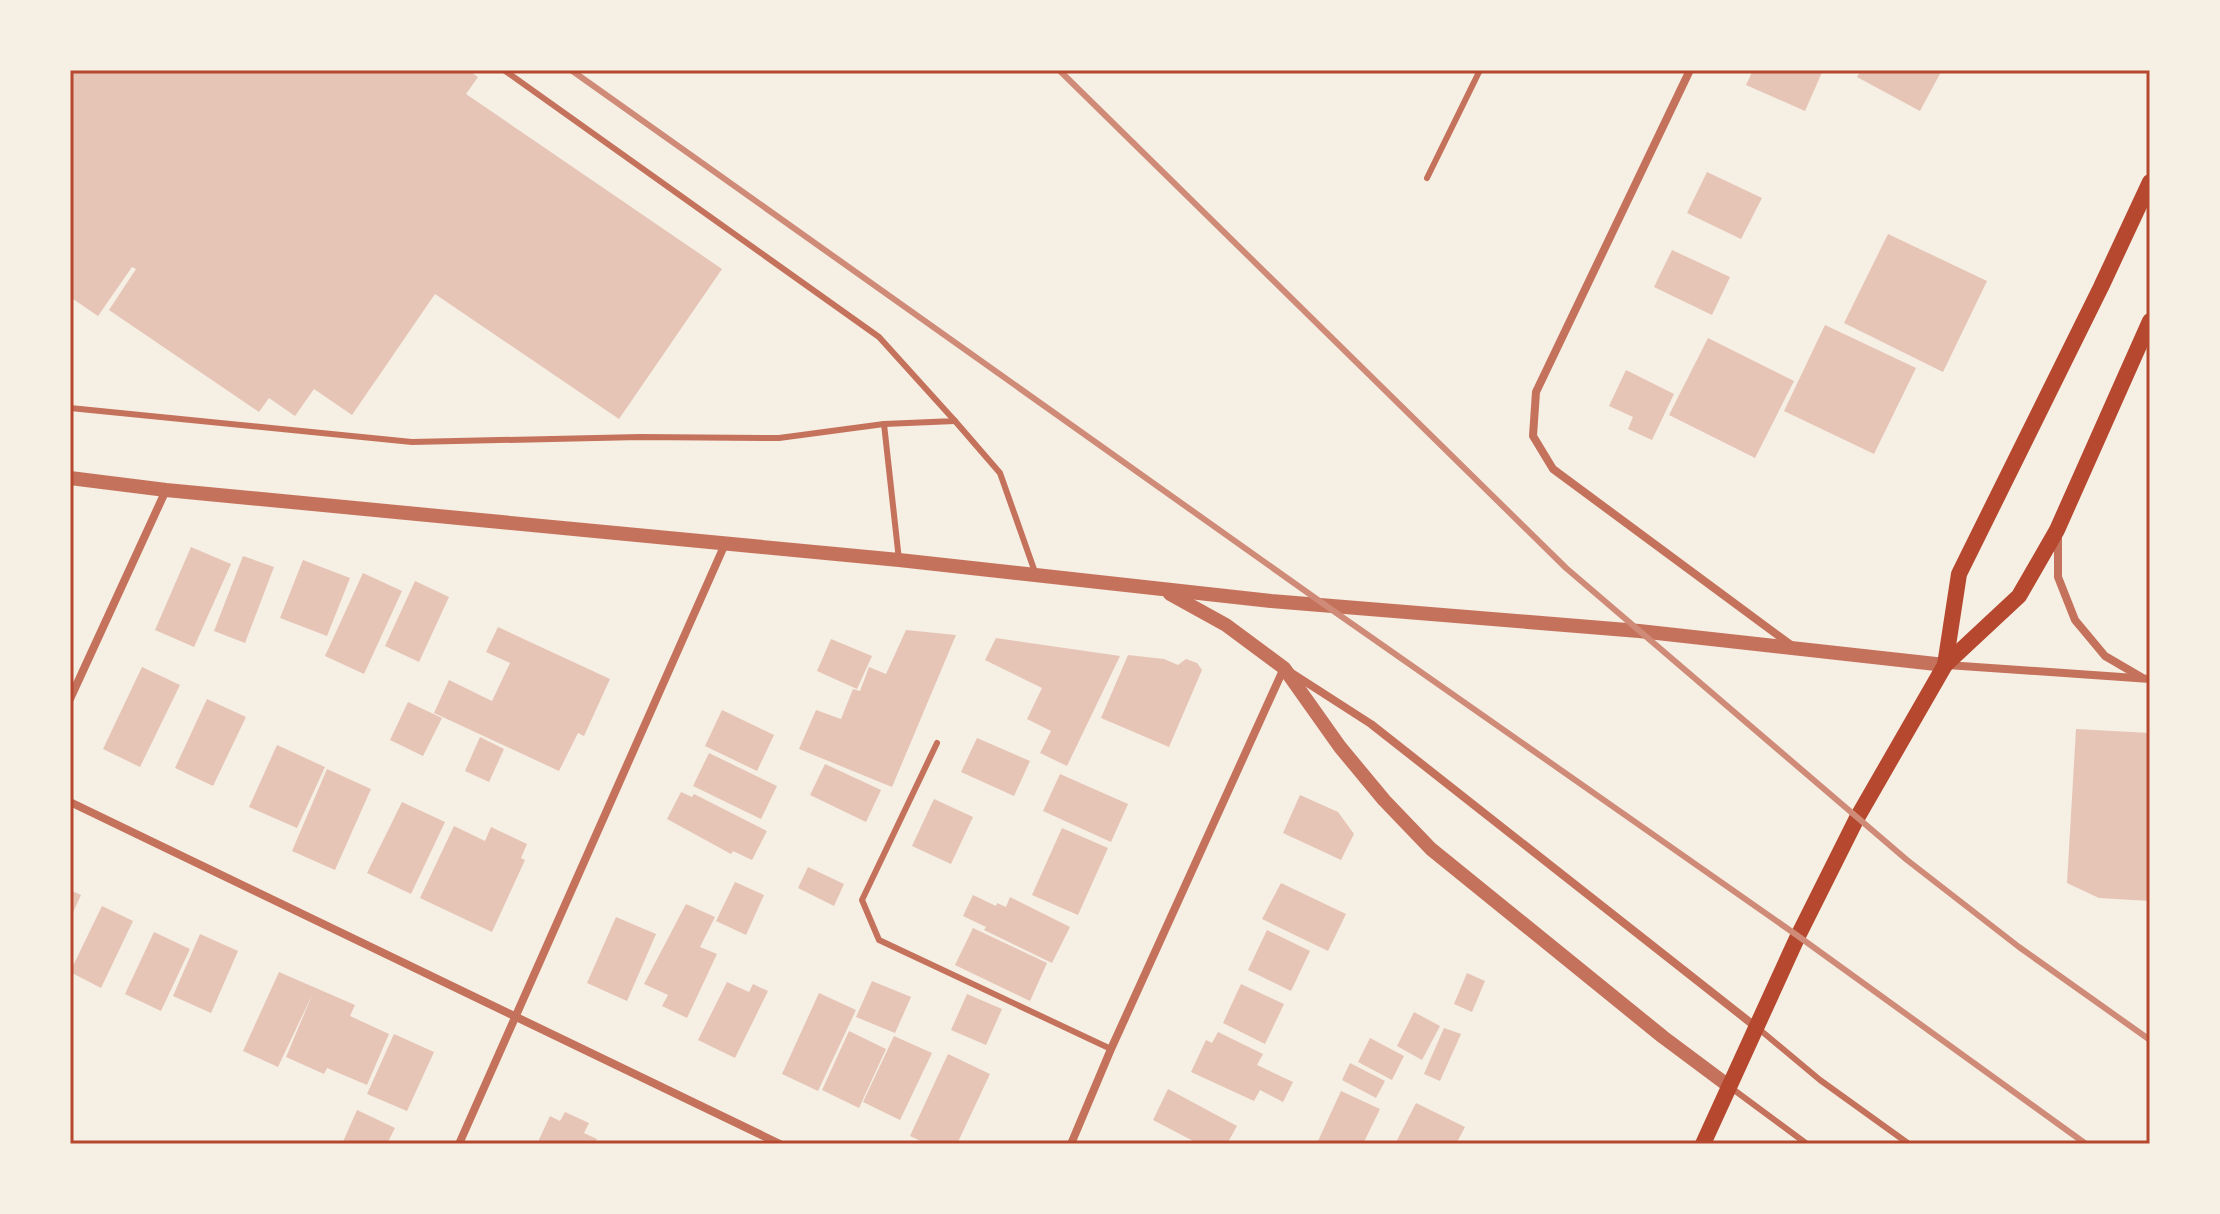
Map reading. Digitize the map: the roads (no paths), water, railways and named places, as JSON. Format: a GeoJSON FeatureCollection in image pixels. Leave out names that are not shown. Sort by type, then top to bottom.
{"type":"FeatureCollection","features":[{"type":"Feature","properties":{"kind":"main road"},"geometry":{"type":"LineString","coordinates":[[1945,665],[1959,574],[2150,182]]}},
{"type":"Feature","properties":{"kind":"main road"},"geometry":{"type":"LineString","coordinates":[[1703,1144],[1857,818],[1945,665],[2019,596],[2057,530],[2150,321]]}},
{"type":"Feature","properties":{"kind":"street"},"geometry":{"type":"LineString","coordinates":[[1690,70],[1536,392],[1533,436],[1553,469],[1795,647]]}},
{"type":"Feature","properties":{"kind":"street"},"geometry":{"type":"LineString","coordinates":[[70,478],[166,490],[899,560],[1271,601],[1594,626],[1945,665],[2148,679]]}},
{"type":"Feature","properties":{"kind":"street"},"geometry":{"type":"LineString","coordinates":[[70,699],[166,490]]}},
{"type":"Feature","properties":{"kind":"street"},"geometry":{"type":"LineString","coordinates":[[2057,530],[2058,577],[2075,620],[2105,656],[2148,679]]}},
{"type":"Feature","properties":{"kind":"street"},"geometry":{"type":"LineString","coordinates":[[459,1144],[518,1017],[725,544]]}},
{"type":"Feature","properties":{"kind":"street"},"geometry":{"type":"LineString","coordinates":[[1162,590],[1226,625],[1284,668],[1371,724],[1756,1027]]}},
{"type":"Feature","properties":{"kind":"street"},"geometry":{"type":"LineString","coordinates":[[1071,1144],[1284,668]]}},
{"type":"Feature","properties":{"kind":"street"},"geometry":{"type":"LineString","coordinates":[[1284,668],[1340,747],[1384,800],[1431,849],[1663,1037],[1730,1087]]}},
{"type":"Feature","properties":{"kind":"street"},"geometry":{"type":"LineString","coordinates":[[70,802],[780,1144]]}},
{"type":"Feature","properties":{"kind":"lane"},"geometry":{"type":"LineString","coordinates":[[504,70],[879,337],[1000,473],[1036,575]]}},
{"type":"Feature","properties":{"kind":"lane"},"geometry":{"type":"LineString","coordinates":[[1427,178],[1480,70]]}},
{"type":"Feature","properties":{"kind":"lane"},"geometry":{"type":"LineString","coordinates":[[70,408],[412,442],[640,437],[779,438],[884,424],[955,421]]}},
{"type":"Feature","properties":{"kind":"lane"},"geometry":{"type":"LineString","coordinates":[[884,424],[899,560]]}},
{"type":"Feature","properties":{"kind":"lane"},"geometry":{"type":"LineString","coordinates":[[937,743],[862,900],[879,940],[1111,1049]]}},
{"type":"Feature","properties":{"kind":"lane"},"geometry":{"type":"LineString","coordinates":[[1756,1027],[1820,1080],[1909,1144]]}},
{"type":"Feature","properties":{"kind":"lane"},"geometry":{"type":"LineString","coordinates":[[1730,1087],[1807,1144]]}},
{"type":"Feature","properties":{"kind":"railway"},"geometry":{"type":"LineString","coordinates":[[571,70],[1798,936],[2086,1144]]}},
{"type":"Feature","properties":{"kind":"railway"},"geometry":{"type":"LineString","coordinates":[[1059,70],[1566,568],[1907,860],[2019,947],[2150,1040]]}}]}
